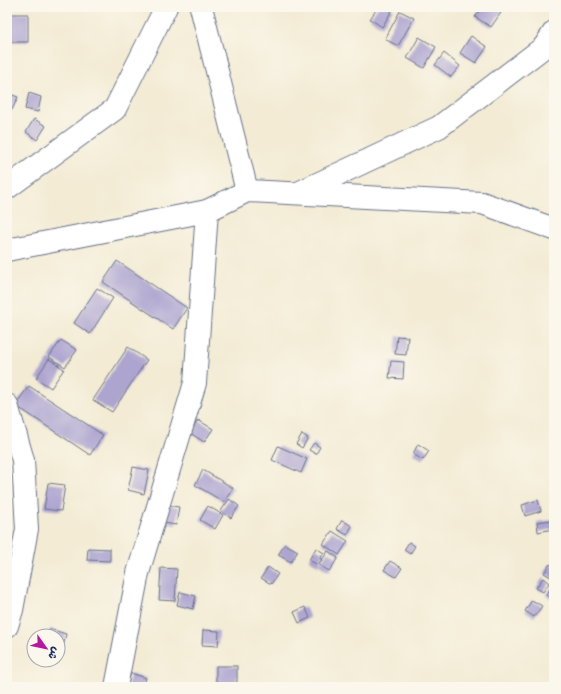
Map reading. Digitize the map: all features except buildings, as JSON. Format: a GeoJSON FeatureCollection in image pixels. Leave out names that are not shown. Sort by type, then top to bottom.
{"type":"FeatureCollection","features":[{"type":"Feature","properties":{"kind":"street"},"geometry":{"type":"LineString","coordinates":[[7,188],[115,110],[166,7]]}},
{"type":"Feature","properties":{"kind":"street"},"geometry":{"type":"LineString","coordinates":[[201,7],[247,191]]}},
{"type":"Feature","properties":{"kind":"street"},"geometry":{"type":"LineString","coordinates":[[297,193],[439,127],[551,41]]}},
{"type":"Feature","properties":{"kind":"street"},"geometry":{"type":"LineString","coordinates":[[7,250],[207,211],[247,191],[482,203],[554,229]]}},
{"type":"Feature","properties":{"kind":"street"},"geometry":{"type":"LineString","coordinates":[[116,687],[138,573],[195,383],[207,211]]}},
{"type":"Feature","properties":{"kind":"street"},"geometry":{"type":"LineString","coordinates":[[7,405],[23,460],[27,529],[12,610],[7,626]]}}]}
